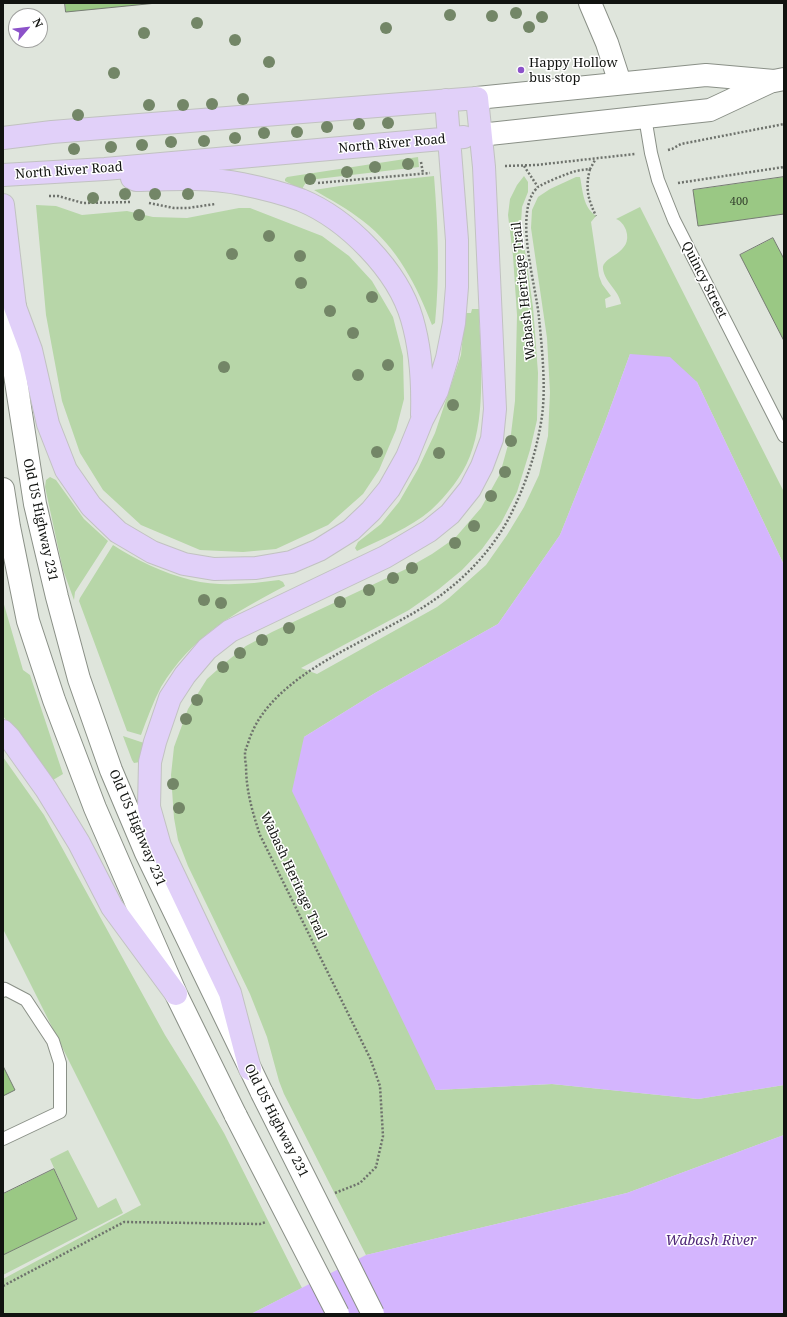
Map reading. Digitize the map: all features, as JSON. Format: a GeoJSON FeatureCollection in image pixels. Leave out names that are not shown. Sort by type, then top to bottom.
{"type":"FeatureCollection","features":[{"type":"Feature","properties":{"kind":"main road"},"geometry":{"type":"LineString","coordinates":[[590,3],[607,44],[620,83]]}},
{"type":"Feature","properties":{"kind":"main road","name":"North River Road"},"geometry":{"type":"LineString","coordinates":[[3,138],[477,98],[706,75],[779,80]]}},
{"type":"Feature","properties":{"kind":"main road","name":"North River Road"},"geometry":{"type":"LineString","coordinates":[[3,176],[105,169],[450,139],[710,110],[779,80]]}},
{"type":"Feature","properties":{"kind":"main road"},"geometry":{"type":"LineString","coordinates":[[250,1069],[230,993],[160,846],[149,807],[151,755],[170,698],[185,675],[207,649],[230,631],[385,557],[429,531],[450,514],[470,490],[482,466],[492,439],[494,409],[484,167],[477,98]]}},
{"type":"Feature","properties":{"kind":"main road"},"geometry":{"type":"LineString","coordinates":[[3,205],[14,307],[31,350],[48,424],[66,470],[91,506],[118,532],[152,552],[184,564],[214,569],[256,568],[291,562],[319,550],[351,530],[371,511],[389,489],[406,458],[422,420],[437,391],[447,358],[454,323],[457,287],[457,240],[446,100]]}},
{"type":"Feature","properties":{"kind":"main road"},"geometry":{"type":"LineString","coordinates":[[105,169],[136,180],[201,179],[241,184],[271,190],[302,201],[329,215],[354,234],[379,258],[398,287],[412,317],[420,355],[423,385],[422,420]]}},
{"type":"Feature","properties":{"kind":"main road","name":"Old US Highway 231"},"geometry":{"type":"LineString","coordinates":[[14,307],[12,349],[34,504],[79,679],[111,770],[146,853],[250,1069],[373,1314]]}},
{"type":"Feature","properties":{"kind":"main road"},"geometry":{"type":"LineString","coordinates":[[3,489],[28,621],[54,700],[95,808],[176,994],[236,1116],[338,1314]]}},
{"type":"Feature","properties":{"kind":"main road"},"geometry":{"type":"LineString","coordinates":[[3,731],[9,737],[46,789],[79,844],[112,907],[176,994]]}},
{"type":"Feature","properties":{"kind":"lane","name":"Quincy Street"},"geometry":{"type":"LineString","coordinates":[[645,117],[658,180],[674,220],[784,436]]}},
{"type":"Feature","properties":{"kind":"lane"},"geometry":{"type":"LineString","coordinates":[[3,1139],[60,1112],[60,1063],[53,1041],[26,1000],[4,988]]}},
{"type":"Feature","properties":{"kind":"path"},"geometry":{"type":"LineString","coordinates":[[672,149],[681,144],[784,124]]}},
{"type":"Feature","properties":{"kind":"path"},"geometry":{"type":"LineString","coordinates":[[590,169],[573,172],[538,187],[524,166],[595,160],[628,155]]}},
{"type":"Feature","properties":{"kind":"path"},"geometry":{"type":"LineString","coordinates":[[421,158],[423,173]]}},
{"type":"Feature","properties":{"kind":"path"},"geometry":{"type":"LineString","coordinates":[[595,160],[590,169],[587,181],[589,201],[596,216]]}},
{"type":"Feature","properties":{"kind":"path"},"geometry":{"type":"LineString","coordinates":[[676,184],[784,167]]}},
{"type":"Feature","properties":{"kind":"path"},"geometry":{"type":"LineString","coordinates":[[314,184],[434,172]]}},
{"type":"Feature","properties":{"kind":"path","name":"Wabash Heritage Trail"},"geometry":{"type":"LineString","coordinates":[[331,1195],[360,1183],[376,1167],[383,1136],[380,1086],[370,1058],[260,835],[251,806],[246,782],[245,752],[253,729],[265,710],[280,694],[313,668],[433,601],[458,582],[476,564],[509,518],[524,486],[536,447],[542,414],[543,381],[539,317],[525,226],[527,207],[533,192],[538,187]]}},
{"type":"Feature","properties":{"kind":"path"},"geometry":{"type":"LineString","coordinates":[[3,1286],[124,1222],[260,1224],[267,1221]]}},
{"type":"Feature","properties":{"kind":"green space"},"geometry":{"type":"Polygon","coordinates":[[[418,157],[419,167],[314,179],[307,182],[302,190],[285,181],[287,177],[418,157]]]}},
{"type":"Feature","properties":{"kind":"green space"},"geometry":{"type":"Polygon","coordinates":[[[434,176],[438,268],[437,305],[435,323],[432,325],[413,282],[396,255],[386,243],[375,231],[357,217],[314,190],[434,176]]]}},
{"type":"Feature","properties":{"kind":"green space"},"geometry":{"type":"Polygon","coordinates":[[[524,176],[528,182],[528,192],[522,207],[521,223],[533,307],[538,373],[537,420],[530,450],[517,492],[501,523],[482,549],[462,570],[439,589],[409,610],[301,668],[317,674],[437,607],[486,565],[524,507],[539,475],[548,436],[550,392],[547,338],[531,228],[532,210],[538,197],[550,189],[576,177],[580,177],[586,204],[596,216],[591,222],[599,276],[602,284],[611,296],[605,299],[606,308],[621,304],[618,295],[606,278],[603,269],[607,261],[626,244],[626,230],[621,222],[616,219],[640,207],[784,492],[784,565],[697,382],[630,354],[604,425],[560,535],[498,624],[375,693],[304,737],[436,1090],[552,1084],[698,1099],[784,1085],[784,1135],[627,1193],[366,1255],[284,1094],[267,1037],[250,994],[188,866],[178,840],[174,818],[171,775],[174,747],[188,709],[207,679],[246,646],[272,632],[404,570],[432,554],[455,538],[481,508],[500,474],[511,434],[515,401],[517,315],[513,256],[508,215],[510,199],[517,185],[524,176]]]}},
{"type":"Feature","properties":{"kind":"green space"},"geometry":{"type":"Polygon","coordinates":[[[36,205],[56,206],[82,215],[127,211],[153,217],[187,218],[239,208],[250,208],[322,236],[349,256],[372,281],[393,317],[403,356],[404,399],[396,430],[379,470],[363,494],[328,525],[276,549],[243,552],[200,550],[141,525],[103,490],[80,453],[62,401],[46,315],[36,205]]]}},
{"type":"Feature","properties":{"kind":"green space"},"geometry":{"type":"Polygon","coordinates":[[[472,309],[479,309],[481,402],[475,439],[467,464],[454,485],[431,510],[405,528],[357,551],[355,548],[358,542],[381,524],[399,502],[418,469],[435,433],[461,355],[465,313],[471,313],[472,309]]]}},
{"type":"Feature","properties":{"kind":"green space"},"geometry":{"type":"Polygon","coordinates":[[[50,477],[56,480],[84,519],[108,541],[75,592],[74,600],[63,570],[45,487],[46,480],[50,477]]]}},
{"type":"Feature","properties":{"kind":"green space"},"geometry":{"type":"Polygon","coordinates":[[[113,545],[150,566],[191,580],[212,584],[246,584],[279,580],[283,582],[285,586],[232,616],[200,640],[186,654],[173,669],[161,687],[141,735],[127,731],[79,601],[113,545]]]}},
{"type":"Feature","properties":{"kind":"green space"},"geometry":{"type":"Polygon","coordinates":[[[3,601],[23,670],[30,675],[63,774],[53,780],[3,716],[3,601]]]}},
{"type":"Feature","properties":{"kind":"green space"},"geometry":{"type":"Polygon","coordinates":[[[123,736],[144,743],[140,762],[134,763],[132,760],[123,736]]]}},
{"type":"Feature","properties":{"kind":"green space"},"geometry":{"type":"Polygon","coordinates":[[[3,757],[44,815],[165,1035],[224,1133],[302,1288],[251,1314],[3,1314],[3,1279],[141,1205],[3,929],[3,757]]]}},
{"type":"Feature","properties":{"kind":"green space"},"geometry":{"type":"Polygon","coordinates":[[[68,1150],[98,1208],[116,1198],[123,1213],[3,1275],[3,1255],[77,1219],[50,1159],[68,1150]]]}},
{"type":"Feature","properties":{"kind":"water"},"geometry":{"type":"Polygon","coordinates":[[[630,354],[670,357],[697,382],[784,565],[784,1085],[698,1099],[552,1084],[436,1090],[292,791],[304,737],[375,693],[498,624],[560,535],[604,425],[630,354]]]}},
{"type":"Feature","properties":{"kind":"water","name":"Wabash River"},"geometry":{"type":"Polygon","coordinates":[[[784,1135],[784,1314],[251,1314],[366,1255],[627,1193],[784,1135]]]}},
{"type":"Feature","properties":{"kind":"building"},"geometry":{"type":"Polygon","coordinates":[[[65,3],[157,3],[66,12],[65,3]]]}},
{"type":"Feature","properties":{"kind":"building"},"geometry":{"type":"Polygon","coordinates":[[[784,177],[784,214],[698,226],[693,190],[784,177]]]}},
{"type":"Feature","properties":{"kind":"building"},"geometry":{"type":"Polygon","coordinates":[[[773,238],[784,259],[784,341],[740,255],[773,238]]]}},
{"type":"Feature","properties":{"kind":"building"},"geometry":{"type":"Polygon","coordinates":[[[3,1066],[15,1090],[3,1096],[3,1066]]]}},
{"type":"Feature","properties":{"kind":"building"},"geometry":{"type":"Polygon","coordinates":[[[54,1169],[77,1219],[3,1255],[3,1194],[54,1169]]]}},
{"type":"Feature","properties":{"kind":"place","name":"Happy Hollow bus stop"},"geometry":{"type":"Point","coordinates":[521,70]}}]}
